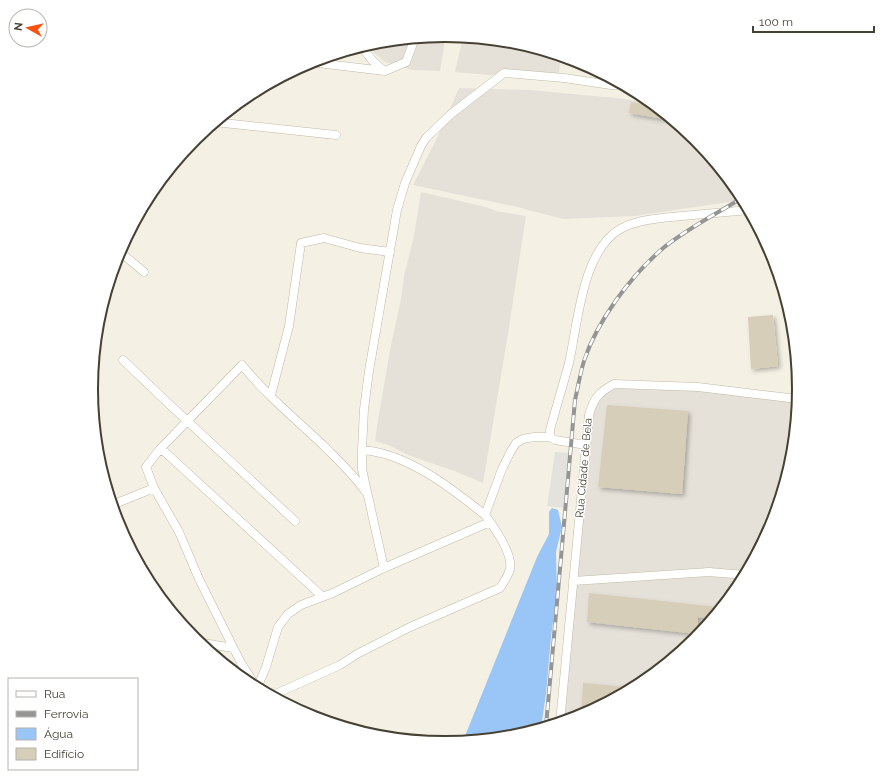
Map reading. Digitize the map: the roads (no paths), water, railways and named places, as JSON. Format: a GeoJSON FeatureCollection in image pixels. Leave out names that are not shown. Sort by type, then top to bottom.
{"type":"FeatureCollection","features":[{"type":"Feature","properties":{"kind":"street"},"geometry":{"type":"LineString","coordinates":[[324,63],[385,71],[406,62],[413,44]]}},
{"type":"Feature","properties":{"kind":"street"},"geometry":{"type":"LineString","coordinates":[[365,52],[372,60],[385,71]]}},
{"type":"Feature","properties":{"kind":"street"},"geometry":{"type":"LineString","coordinates":[[384,568],[362,469],[364,409],[369,371],[400,197],[420,146],[426,138],[451,114],[504,73],[564,78],[612,85]]}},
{"type":"Feature","properties":{"kind":"street"},"geometry":{"type":"LineString","coordinates":[[222,123],[336,135]]}},
{"type":"Feature","properties":{"kind":"street"},"geometry":{"type":"LineString","coordinates":[[550,437],[550,430],[569,363],[589,271],[598,254],[614,233],[636,222],[652,219],[742,211]]}},
{"type":"Feature","properties":{"kind":"street"},"geometry":{"type":"LineString","coordinates":[[271,395],[289,326],[301,243],[324,238],[360,248],[390,252]]}},
{"type":"Feature","properties":{"kind":"street"},"geometry":{"type":"LineString","coordinates":[[124,255],[144,272]]}},
{"type":"Feature","properties":{"kind":"street"},"geometry":{"type":"LineString","coordinates":[[123,360],[296,521]]}},
{"type":"Feature","properties":{"kind":"street"},"geometry":{"type":"LineString","coordinates":[[249,676],[233,648],[199,579],[179,532],[154,488],[146,466],[160,449],[242,365],[342,464],[357,480],[368,495]]}},
{"type":"Feature","properties":{"kind":"street","name":"Rua Cidade de Bela"},"geometry":{"type":"LineString","coordinates":[[561,716],[589,415],[594,400],[603,390],[614,384],[698,387],[792,398]]}},
{"type":"Feature","properties":{"kind":"street"},"geometry":{"type":"LineString","coordinates":[[259,683],[266,667],[278,627],[288,614],[301,605],[323,597],[488,519],[502,469],[516,443],[528,438],[550,437],[555,440],[586,445]]}},
{"type":"Feature","properties":{"kind":"street"},"geometry":{"type":"LineString","coordinates":[[160,449],[323,597]]}},
{"type":"Feature","properties":{"kind":"street"},"geometry":{"type":"LineString","coordinates":[[277,693],[340,665],[357,654],[410,627],[500,588],[507,579],[510,567],[509,557],[488,519],[453,489],[436,478],[394,457],[373,451],[362,450]]}},
{"type":"Feature","properties":{"kind":"street"},"geometry":{"type":"LineString","coordinates":[[117,503],[154,488]]}},
{"type":"Feature","properties":{"kind":"street"},"geometry":{"type":"LineString","coordinates":[[574,580],[709,572],[738,574]]}},
{"type":"Feature","properties":{"kind":"street"},"geometry":{"type":"LineString","coordinates":[[210,644],[233,648]]}},
{"type":"Feature","properties":{"kind":"water"},"geometry":{"type":"Polygon","coordinates":[[[552,508],[558,510],[562,527],[556,552],[557,591],[542,722],[490,733],[465,735],[537,557],[549,534],[549,512],[552,508]]]}},
{"type":"Feature","properties":{"kind":"railway"},"geometry":{"type":"LineString","coordinates":[[546,721],[575,400],[584,361],[597,331],[606,315],[627,286],[650,260],[681,235],[736,201]]}}]}
